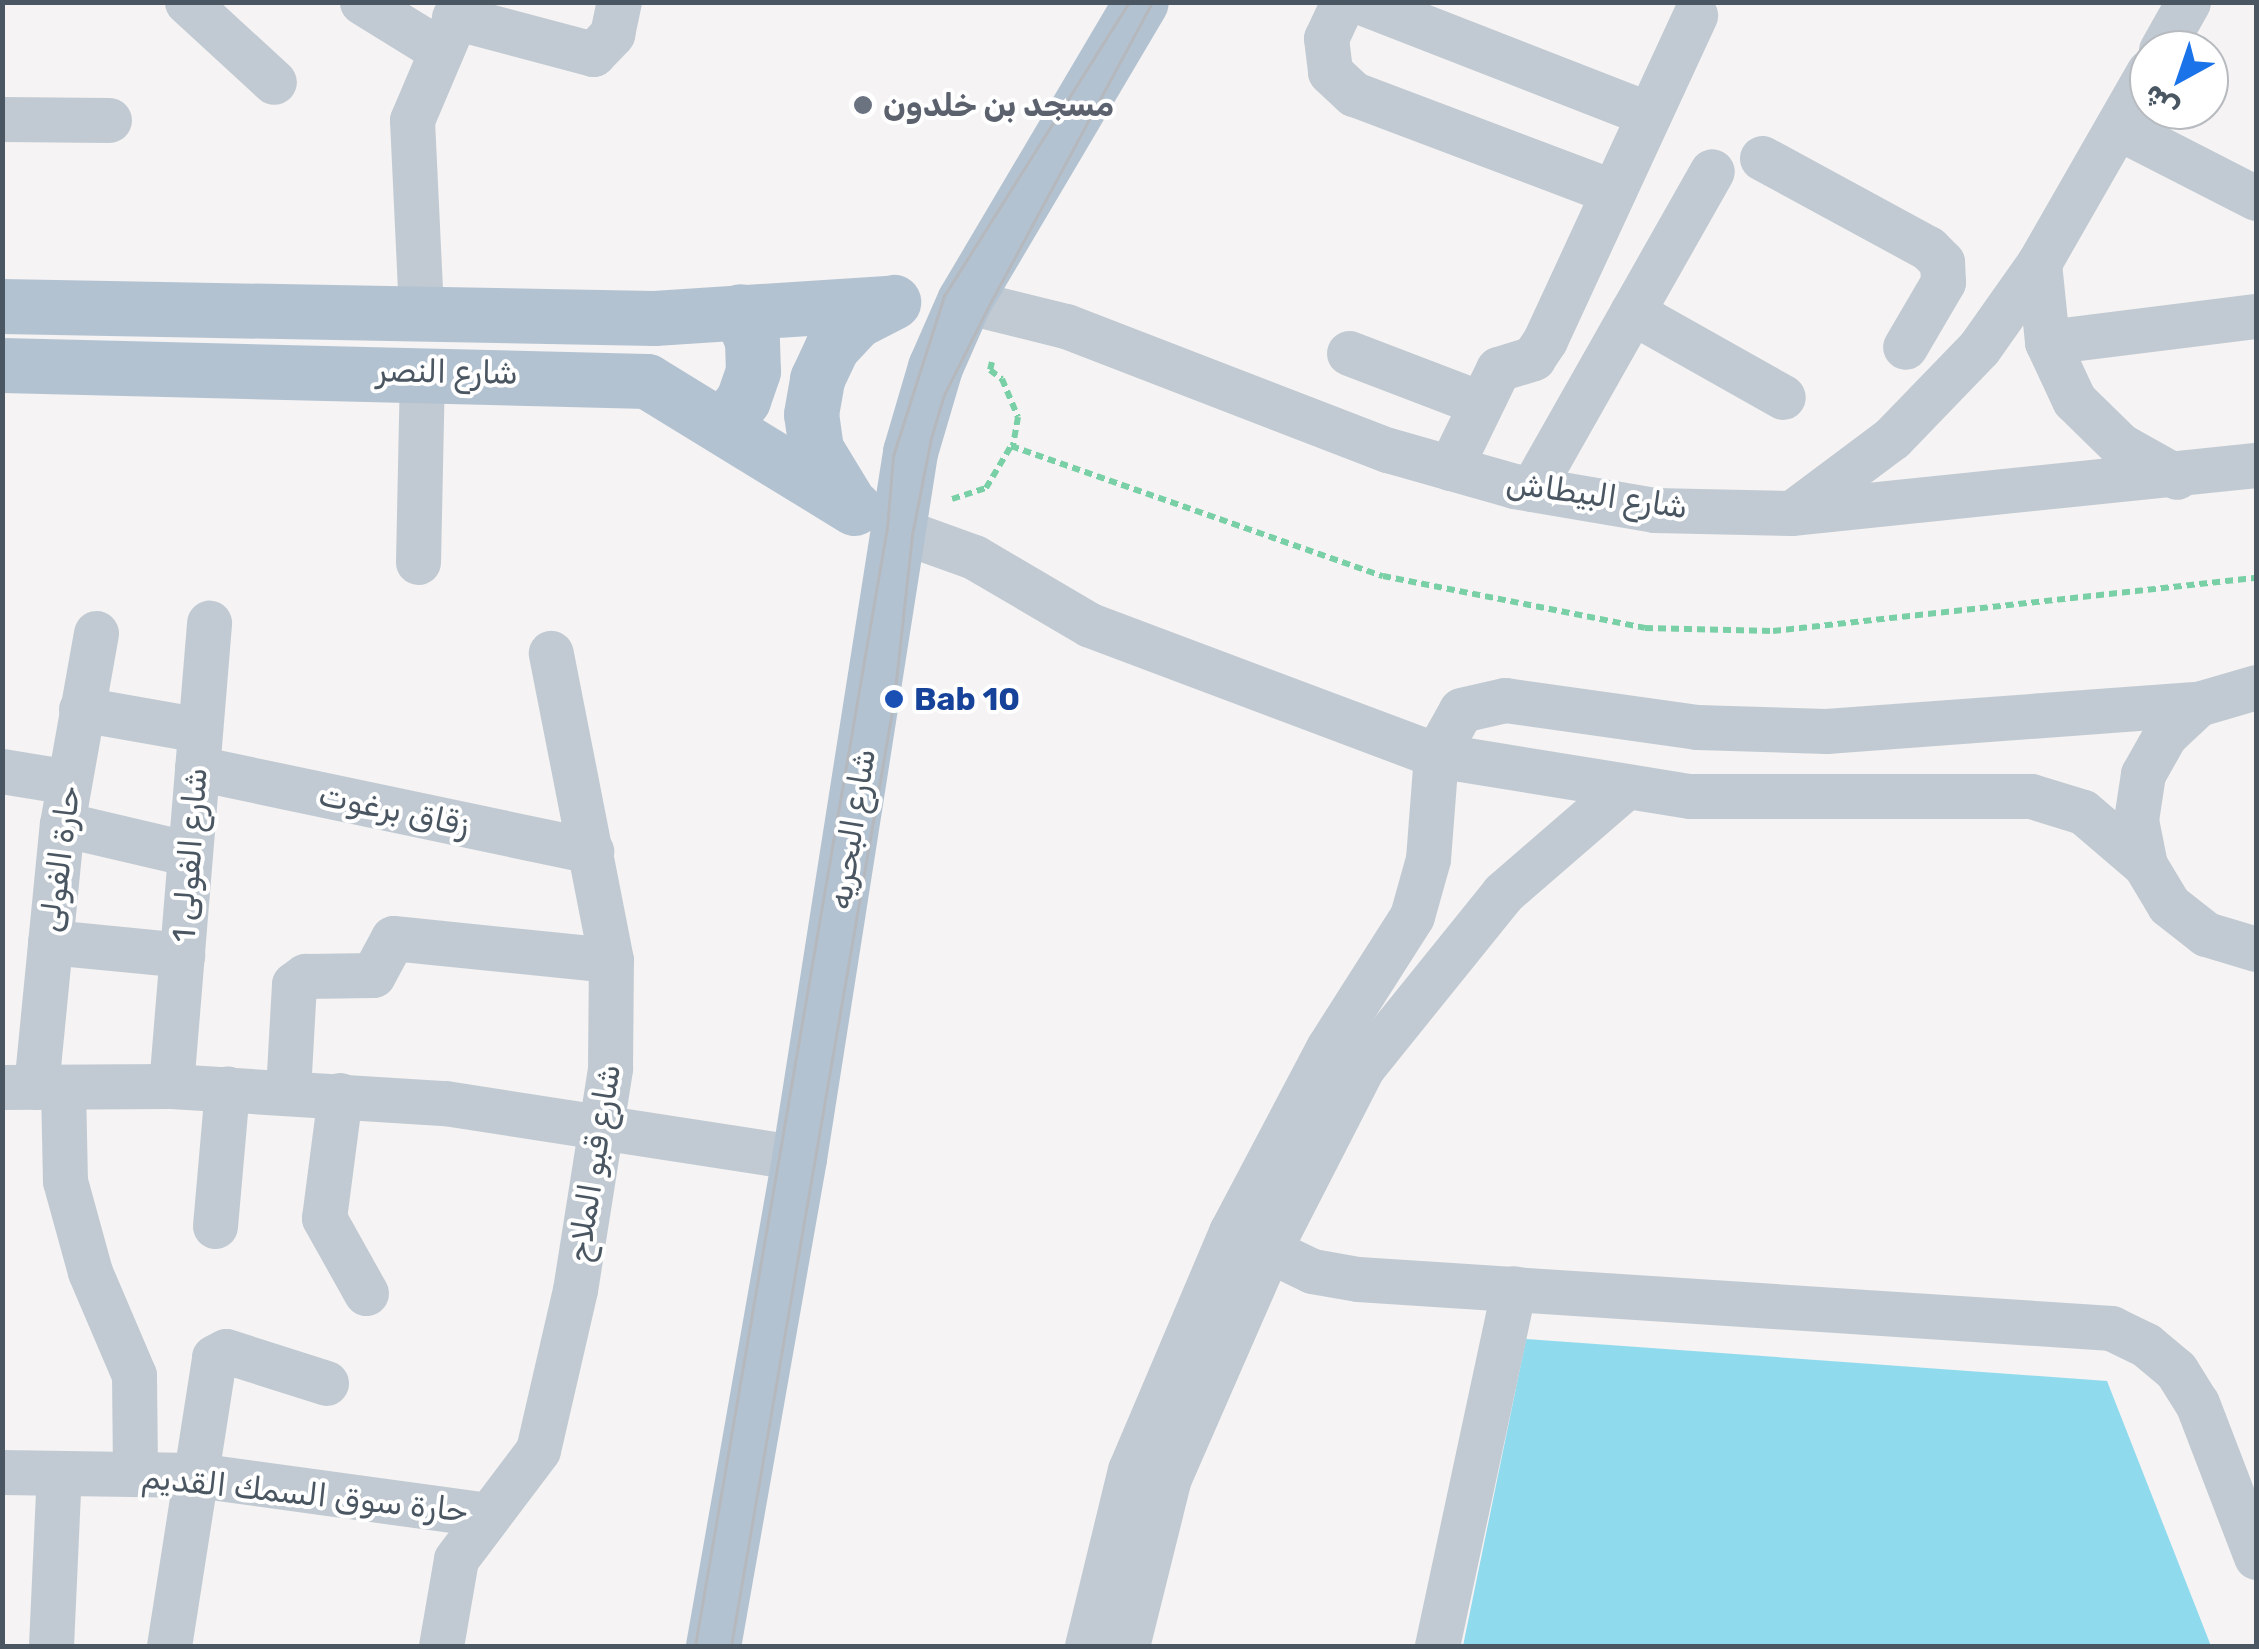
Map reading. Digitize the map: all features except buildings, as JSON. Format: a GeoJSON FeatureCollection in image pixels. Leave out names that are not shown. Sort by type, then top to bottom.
{"type":"FeatureCollection","features":[{"type":"Feature","properties":{"kind":"main road","name":"شارع البحريه"},"geometry":{"type":"LineString","coordinates":[[713,1646],[799,1158],[898,527],[927,392],[988,308],[1141,2]]}},
{"type":"Feature","properties":{"kind":"main road","name":"شارع النصر"},"geometry":{"type":"LineString","coordinates":[[2,306],[654,318],[888,304],[910,297],[988,308]]}},
{"type":"Feature","properties":{"kind":"main road"},"geometry":{"type":"LineString","coordinates":[[888,304],[856,321],[832,347],[816,379],[811,414],[816,449],[898,527]]}},
{"type":"Feature","properties":{"kind":"main road"},"geometry":{"type":"LineString","coordinates":[[724,424],[743,400],[753,371],[752,340],[740,311]]}},
{"type":"Feature","properties":{"kind":"main road","name":"شارع النصر"},"geometry":{"type":"LineString","coordinates":[[2,364],[422,371],[647,381],[898,527]]}},
{"type":"Feature","properties":{"kind":"street"},"geometry":{"type":"LineString","coordinates":[[187,2],[274,82]]}},
{"type":"Feature","properties":{"kind":"street"},"geometry":{"type":"LineString","coordinates":[[362,2],[592,54],[612,34],[619,2]]}},
{"type":"Feature","properties":{"kind":"street"},"geometry":{"type":"LineString","coordinates":[[1343,2],[1326,38],[1330,72],[1354,94],[1613,192]]}},
{"type":"Feature","properties":{"kind":"street"},"geometry":{"type":"LineString","coordinates":[[1361,2],[1649,114]]}},
{"type":"Feature","properties":{"kind":"street"},"geometry":{"type":"LineString","coordinates":[[2172,30],[2188,2]]}},
{"type":"Feature","properties":{"kind":"street"},"geometry":{"type":"LineString","coordinates":[[1450,468],[1498,368],[1533,358],[1545,340],[1695,15]]}},
{"type":"Feature","properties":{"kind":"street"},"geometry":{"type":"LineString","coordinates":[[422,311],[412,120],[451,23]]}},
{"type":"Feature","properties":{"kind":"street"},"geometry":{"type":"LineString","coordinates":[[1791,513],[1892,438],[1979,348],[2039,262],[2129,106]]}},
{"type":"Feature","properties":{"kind":"street"},"geometry":{"type":"LineString","coordinates":[[2,120],[109,120]]}},
{"type":"Feature","properties":{"kind":"street"},"geometry":{"type":"LineString","coordinates":[[2117,127],[2256,198]]}},
{"type":"Feature","properties":{"kind":"street"},"geometry":{"type":"LineString","coordinates":[[1762,158],[1928,248],[1942,262],[1943,282],[1914,330],[1979,348]]}},
{"type":"Feature","properties":{"kind":"street"},"geometry":{"type":"LineString","coordinates":[[1532,489],[1712,171]]}},
{"type":"Feature","properties":{"kind":"street"},"geometry":{"type":"LineString","coordinates":[[2039,262],[2047,342],[2074,400],[2095,427],[2177,476]]}},
{"type":"Feature","properties":{"kind":"street","name":"شارع البيطاش"},"geometry":{"type":"LineString","coordinates":[[988,308],[1066,326],[1388,450],[1532,489],[1654,510],[1791,513],[2256,465]]}},
{"type":"Feature","properties":{"kind":"street"},"geometry":{"type":"LineString","coordinates":[[1632,312],[1783,397]]}},
{"type":"Feature","properties":{"kind":"street"},"geometry":{"type":"LineString","coordinates":[[2047,342],[2256,316]]}},
{"type":"Feature","properties":{"kind":"street"},"geometry":{"type":"LineString","coordinates":[[1349,353],[1480,403]]}},
{"type":"Feature","properties":{"kind":"street"},"geometry":{"type":"LineString","coordinates":[[418,562],[422,371]]}},
{"type":"Feature","properties":{"kind":"street"},"geometry":{"type":"LineString","coordinates":[[898,527],[1090,625],[1436,755],[1622,789],[1758,800],[2031,796],[2095,820],[2145,866],[2169,905],[2206,934],[2256,949]]}},
{"type":"Feature","properties":{"kind":"street","name":"شارع الفولى 1"},"geometry":{"type":"LineString","coordinates":[[172,1086],[209,623]]}},
{"type":"Feature","properties":{"kind":"street","name":"حارة الفولى"},"geometry":{"type":"LineString","coordinates":[[96,633],[66,803],[34,1087],[90,1272],[134,1375],[135,1474]]}},
{"type":"Feature","properties":{"kind":"street","name":"شارع قبو الملاح"},"geometry":{"type":"LineString","coordinates":[[441,1646],[456,1559],[538,1450],[575,1290],[602,1123],[615,1010],[611,960],[551,652]]}},
{"type":"Feature","properties":{"kind":"street"},"geometry":{"type":"LineString","coordinates":[[2145,866],[2136,820],[2143,774],[2164,734],[2198,704],[2251,675]]}},
{"type":"Feature","properties":{"kind":"street"},"geometry":{"type":"LineString","coordinates":[[1128,1646],[1169,1478],[1249,1243],[1328,1048],[1412,916],[1428,858],[1436,755],[1461,710],[1505,700],[1681,725],[1826,731],[2198,704]]}},
{"type":"Feature","properties":{"kind":"street","name":"زقاق برغوت"},"geometry":{"type":"LineString","coordinates":[[81,709],[198,749],[591,852]]}},
{"type":"Feature","properties":{"kind":"street"},"geometry":{"type":"LineString","coordinates":[[2,771],[66,803],[190,854]]}},
{"type":"Feature","properties":{"kind":"street"},"geometry":{"type":"LineString","coordinates":[[1087,1646],[1130,1470],[1249,1243],[1362,1068],[1460,938],[1548,850],[1622,789]]}},
{"type":"Feature","properties":{"kind":"street"},"geometry":{"type":"LineString","coordinates":[[288,1091],[294,984],[305,976],[373,975],[393,938],[611,960]]}},
{"type":"Feature","properties":{"kind":"street"},"geometry":{"type":"LineString","coordinates":[[50,942],[182,956]]}},
{"type":"Feature","properties":{"kind":"street"},"geometry":{"type":"LineString","coordinates":[[34,1087],[172,1086],[340,1095],[602,1123],[799,1158]]}},
{"type":"Feature","properties":{"kind":"street"},"geometry":{"type":"LineString","coordinates":[[216,1226],[227,1090]]}},
{"type":"Feature","properties":{"kind":"street"},"geometry":{"type":"LineString","coordinates":[[340,1095],[324,1218],[366,1293]]}},
{"type":"Feature","properties":{"kind":"street"},"geometry":{"type":"LineString","coordinates":[[1249,1243],[1312,1271],[1358,1278],[2111,1328],[2146,1345],[2176,1370],[2196,1403],[2256,1557]]}},
{"type":"Feature","properties":{"kind":"street"},"geometry":{"type":"LineString","coordinates":[[1438,1646],[1514,1288]]}},
{"type":"Feature","properties":{"kind":"street"},"geometry":{"type":"LineString","coordinates":[[182,1645],[196,1475],[219,1352],[326,1382]]}},
{"type":"Feature","properties":{"kind":"street","name":"حارة سوق السمك القديم"},"geometry":{"type":"LineString","coordinates":[[2,1472],[196,1475],[488,1515]]}},
{"type":"Feature","properties":{"kind":"street"},"geometry":{"type":"LineString","coordinates":[[51,1646],[59,1473]]}},
{"type":"Feature","properties":{"kind":"path"},"geometry":{"type":"LineString","coordinates":[[898,527],[952,497],[986,488],[1013,446],[1018,417],[1002,379],[990,370],[988,308]]}},
{"type":"Feature","properties":{"kind":"path"},"geometry":{"type":"LineString","coordinates":[[1013,446],[1384,576],[1645,628],[1774,631],[2256,578]]}},
{"type":"Feature","properties":{"kind":"water"},"geometry":{"type":"Polygon","coordinates":[[[1526,1339],[2107,1381],[2211,1646],[1463,1646],[1526,1339]]]}},
{"type":"Feature","properties":{"kind":"tram line"},"geometry":{"type":"LineString","coordinates":[[695,1646],[887,528],[893,456],[944,296],[1129,2]]}},
{"type":"Feature","properties":{"kind":"tram line"},"geometry":{"type":"LineString","coordinates":[[731,1646],[894,699],[912,535],[931,438],[944,395],[987,309],[1152,2]]}},
{"type":"Feature","properties":{"kind":"place","name":"مسجد بن خلدون"},"geometry":{"type":"Point","coordinates":[863,105]}},
{"type":"Feature","properties":{"kind":"place","name":"Bab 10"},"geometry":{"type":"Point","coordinates":[894,699]}}]}
